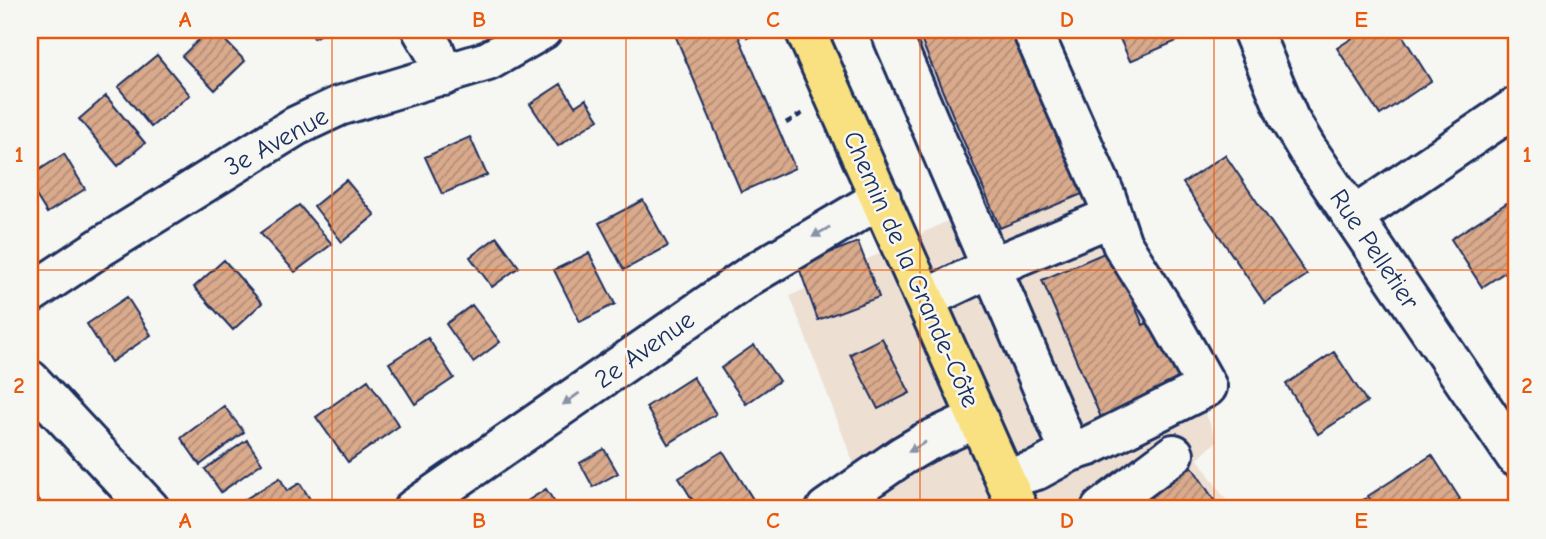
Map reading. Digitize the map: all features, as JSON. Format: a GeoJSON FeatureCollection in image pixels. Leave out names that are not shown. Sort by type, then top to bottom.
{"type":"FeatureCollection","features":[{"type":"Feature","properties":{"kind":"main road","name":"Chemin de la Grande-Côte"},"geometry":{"type":"LineString","coordinates":[[805,30],[1011,494]]}},
{"type":"Feature","properties":{"kind":"street"},"geometry":{"type":"LineString","coordinates":[[422,30],[444,76]]}},
{"type":"Feature","properties":{"kind":"street","name":"3e Avenue"},"geometry":{"type":"LineString","coordinates":[[30,294],[296,126],[339,106],[488,61],[542,30]]}},
{"type":"Feature","properties":{"kind":"street"},"geometry":{"type":"LineString","coordinates":[[890,30],[1070,452]]}},
{"type":"Feature","properties":{"kind":"street"},"geometry":{"type":"LineString","coordinates":[[1011,494],[1037,470],[1207,387],[1163,307],[1122,244],[1106,197],[1032,30]]}},
{"type":"Feature","properties":{"kind":"street","name":"Rue Pelletier"},"geometry":{"type":"LineString","coordinates":[[1252,30],[1289,119],[1516,457]]}},
{"type":"Feature","properties":{"kind":"street"},"geometry":{"type":"LineString","coordinates":[[1353,217],[1516,107]]}},
{"type":"Feature","properties":{"kind":"street","name":"2e Avenue"},"geometry":{"type":"LineString","coordinates":[[413,509],[745,279],[881,198]]}},
{"type":"Feature","properties":{"kind":"street"},"geometry":{"type":"LineString","coordinates":[[925,299],[992,267],[1111,217]]}},
{"type":"Feature","properties":{"kind":"street"},"geometry":{"type":"LineString","coordinates":[[30,380],[150,509]]}},
{"type":"Feature","properties":{"kind":"street"},"geometry":{"type":"LineString","coordinates":[[826,509],[902,456],[978,418]]}},
{"type":"Feature","properties":{"kind":"street"},"geometry":{"type":"LineString","coordinates":[[1101,509],[1174,454]]}},
{"type":"Feature","properties":{"kind":"path"},"geometry":{"type":"LineString","coordinates":[[746,37],[764,30]]}},
{"type":"Feature","properties":{"kind":"path"},"geometry":{"type":"LineString","coordinates":[[786,123],[810,110]]}},
{"type":"Feature","properties":{"kind":"path"},"geometry":{"type":"LineString","coordinates":[[1507,509],[1516,503]]}},
{"type":"Feature","properties":{"kind":"shaded area"},"geometry":{"type":"Polygon","coordinates":[[[869,30],[1049,30],[1217,441],[1198,459],[1232,509],[871,509],[790,296],[954,218],[869,30]]]}},
{"type":"Feature","properties":{"kind":"building"},"geometry":{"type":"Polygon","coordinates":[[[209,30],[215,30],[245,61],[215,90],[182,56],[209,30]]]}},
{"type":"Feature","properties":{"kind":"building"},"geometry":{"type":"Polygon","coordinates":[[[309,30],[328,30],[314,38],[309,30]]]}},
{"type":"Feature","properties":{"kind":"building"},"geometry":{"type":"Polygon","coordinates":[[[673,30],[736,30],[795,168],[741,192],[673,30]]]}},
{"type":"Feature","properties":{"kind":"building"},"geometry":{"type":"Polygon","coordinates":[[[917,30],[1020,30],[1087,192],[1000,228],[917,30]]]}},
{"type":"Feature","properties":{"kind":"building"},"geometry":{"type":"Polygon","coordinates":[[[1116,30],[1174,30],[1179,40],[1130,61],[1116,30]]]}},
{"type":"Feature","properties":{"kind":"building"},"geometry":{"type":"Polygon","coordinates":[[[1365,30],[1399,30],[1431,81],[1380,115],[1337,48],[1365,30]]]}},
{"type":"Feature","properties":{"kind":"building"},"geometry":{"type":"Polygon","coordinates":[[[157,55],[190,95],[151,127],[118,87],[157,55]]]}},
{"type":"Feature","properties":{"kind":"building"},"geometry":{"type":"Polygon","coordinates":[[[561,84],[575,106],[586,99],[599,119],[558,146],[530,104],[561,84]]]}},
{"type":"Feature","properties":{"kind":"building"},"geometry":{"type":"Polygon","coordinates":[[[106,96],[145,143],[118,166],[79,119],[106,96]]]}},
{"type":"Feature","properties":{"kind":"building"},"geometry":{"type":"Polygon","coordinates":[[[470,137],[487,175],[442,194],[425,157],[470,137]]]}},
{"type":"Feature","properties":{"kind":"building"},"geometry":{"type":"Polygon","coordinates":[[[64,154],[85,189],[47,213],[30,186],[30,176],[64,154]]]}},
{"type":"Feature","properties":{"kind":"building"},"geometry":{"type":"Polygon","coordinates":[[[1225,155],[1307,275],[1265,303],[1183,183],[1225,155]]]}},
{"type":"Feature","properties":{"kind":"building"},"geometry":{"type":"Polygon","coordinates":[[[346,180],[375,215],[342,242],[314,206],[346,180]]]}},
{"type":"Feature","properties":{"kind":"building"},"geometry":{"type":"Polygon","coordinates":[[[643,200],[668,246],[624,270],[599,223],[643,200]]]}},
{"type":"Feature","properties":{"kind":"building"},"geometry":{"type":"Polygon","coordinates":[[[1510,201],[1516,211],[1516,265],[1482,287],[1451,239],[1510,201]]]}},
{"type":"Feature","properties":{"kind":"building"},"geometry":{"type":"Polygon","coordinates":[[[299,205],[332,244],[295,272],[260,233],[299,205]]]}},
{"type":"Feature","properties":{"kind":"building"},"geometry":{"type":"Polygon","coordinates":[[[497,237],[519,267],[492,287],[470,257],[497,237]]]}},
{"type":"Feature","properties":{"kind":"building"},"geometry":{"type":"Polygon","coordinates":[[[858,242],[879,297],[818,320],[798,265],[858,242]]]}},
{"type":"Feature","properties":{"kind":"building"},"geometry":{"type":"Polygon","coordinates":[[[1111,250],[1143,325],[1159,318],[1187,383],[1102,420],[1042,280],[1111,250]]]}},
{"type":"Feature","properties":{"kind":"building"},"geometry":{"type":"Polygon","coordinates":[[[589,253],[615,304],[580,322],[554,270],[589,253]]]}},
{"type":"Feature","properties":{"kind":"building"},"geometry":{"type":"Polygon","coordinates":[[[224,260],[262,303],[233,330],[194,287],[224,260]]]}},
{"type":"Feature","properties":{"kind":"building"},"geometry":{"type":"Polygon","coordinates":[[[127,297],[151,335],[111,362],[87,324],[127,297]]]}},
{"type":"Feature","properties":{"kind":"building"},"geometry":{"type":"Polygon","coordinates":[[[472,305],[500,342],[473,362],[446,324],[472,305]]]}},
{"type":"Feature","properties":{"kind":"building"},"geometry":{"type":"Polygon","coordinates":[[[428,338],[454,378],[415,404],[389,363],[428,338]]]}},
{"type":"Feature","properties":{"kind":"building"},"geometry":{"type":"Polygon","coordinates":[[[882,338],[910,393],[878,409],[850,354],[882,338]]]}},
{"type":"Feature","properties":{"kind":"building"},"geometry":{"type":"Polygon","coordinates":[[[754,345],[779,381],[746,404],[721,368],[754,345]]]}},
{"type":"Feature","properties":{"kind":"building"},"geometry":{"type":"Polygon","coordinates":[[[1334,352],[1367,402],[1318,434],[1286,384],[1334,352]]]}},
{"type":"Feature","properties":{"kind":"building"},"geometry":{"type":"Polygon","coordinates":[[[693,377],[716,414],[668,444],[646,407],[693,377]]]}},
{"type":"Feature","properties":{"kind":"building"},"geometry":{"type":"Polygon","coordinates":[[[368,380],[399,426],[348,462],[316,417],[368,380]]]}},
{"type":"Feature","properties":{"kind":"building"},"geometry":{"type":"Polygon","coordinates":[[[224,406],[244,432],[200,465],[181,438],[224,406]]]}},
{"type":"Feature","properties":{"kind":"building"},"geometry":{"type":"Polygon","coordinates":[[[247,440],[262,463],[221,492],[205,469],[247,440]]]}},
{"type":"Feature","properties":{"kind":"building"},"geometry":{"type":"Polygon","coordinates":[[[604,449],[618,473],[593,487],[580,463],[604,449]]]}},
{"type":"Feature","properties":{"kind":"building"},"geometry":{"type":"Polygon","coordinates":[[[723,451],[754,501],[740,509],[698,509],[679,478],[723,451]]]}},
{"type":"Feature","properties":{"kind":"building"},"geometry":{"type":"Polygon","coordinates":[[[1432,455],[1460,499],[1445,509],[1376,509],[1368,496],[1432,455]]]}},
{"type":"Feature","properties":{"kind":"building"},"geometry":{"type":"Polygon","coordinates":[[[1187,459],[1220,509],[1123,509],[1187,459]]]}},
{"type":"Feature","properties":{"kind":"building"},"geometry":{"type":"Polygon","coordinates":[[[280,478],[287,491],[300,483],[316,509],[236,509],[234,506],[280,478]]]}},
{"type":"Feature","properties":{"kind":"building"},"geometry":{"type":"Polygon","coordinates":[[[30,487],[40,501],[30,508],[30,487]]]}},
{"type":"Feature","properties":{"kind":"building"},"geometry":{"type":"Polygon","coordinates":[[[546,489],[559,509],[515,509],[546,489]]]}},
{"type":"Feature","properties":{"kind":"building"},"geometry":{"type":"Polygon","coordinates":[[[1366,498],[1374,509],[1349,509],[1366,498]]]}}]}
